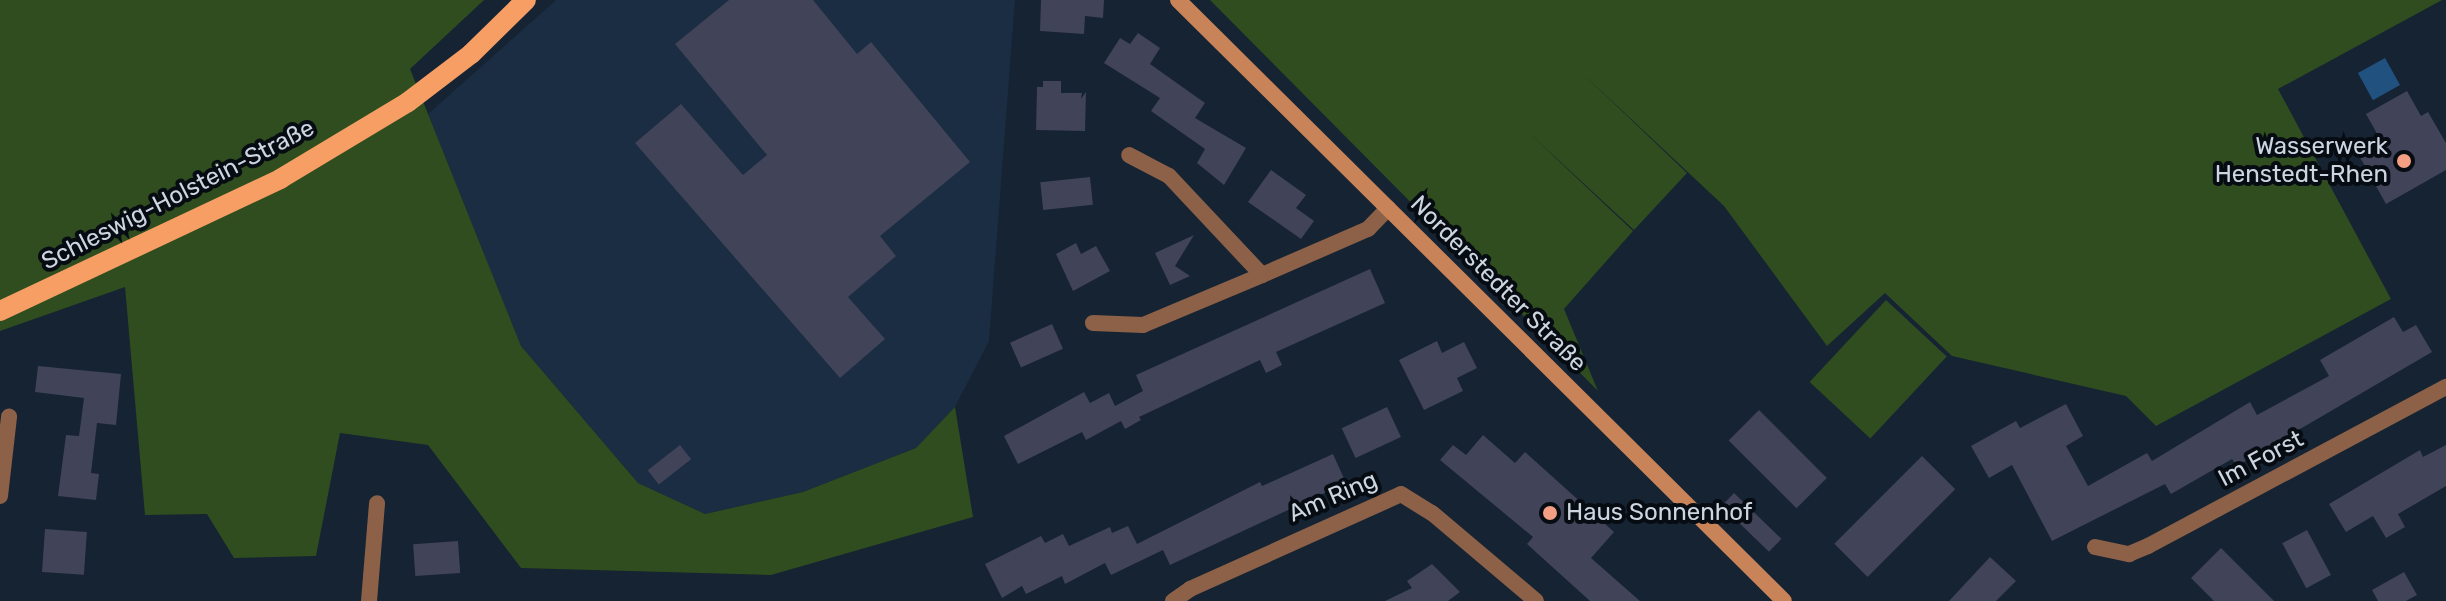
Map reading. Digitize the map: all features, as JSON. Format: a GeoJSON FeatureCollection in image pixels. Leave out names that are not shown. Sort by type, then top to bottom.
{"type":"FeatureCollection","features":[{"type":"Feature","properties":{"kind":"main road","name":"Schleswig-Holstein-Straße"},"geometry":{"type":"LineString","coordinates":[[0,311],[305,163],[408,102],[471,54],[526,0]]}},
{"type":"Feature","properties":{"kind":"street","name":"Norderstedter Straße"},"geometry":{"type":"LineString","coordinates":[[1178,0],[1784,601]]}},
{"type":"Feature","properties":{"kind":"street"},"geometry":{"type":"LineString","coordinates":[[1129,155],[1169,176],[1262,275]]}},
{"type":"Feature","properties":{"kind":"street"},"geometry":{"type":"LineString","coordinates":[[1093,323],[1143,325],[1368,229],[1388,208]]}},
{"type":"Feature","properties":{"kind":"street","name":"Im Forst"},"geometry":{"type":"LineString","coordinates":[[2095,547],[2129,554],[2148,546],[2446,387]]}},
{"type":"Feature","properties":{"kind":"street"},"geometry":{"type":"LineString","coordinates":[[0,496],[9,417]]}},
{"type":"Feature","properties":{"kind":"street","name":"Am Ring"},"geometry":{"type":"LineString","coordinates":[[1173,601],[1231,569],[1401,494],[1432,513],[1536,601]]}},
{"type":"Feature","properties":{"kind":"street"},"geometry":{"type":"LineString","coordinates":[[369,601],[377,503]]}},
{"type":"Feature","properties":{"kind":"shaded area"},"geometry":{"type":"Polygon","coordinates":[[[556,0],[1015,0],[989,341],[955,407],[916,448],[803,492],[705,514],[638,483],[521,346],[428,114],[556,0]]]}},
{"type":"Feature","properties":{"kind":"green space"},"geometry":{"type":"Polygon","coordinates":[[[0,0],[484,0],[410,69],[521,346],[638,483],[705,514],[803,492],[916,448],[955,407],[973,517],[771,575],[521,568],[428,445],[340,433],[316,556],[234,558],[207,514],[145,515],[125,287],[0,331],[0,0]]]}},
{"type":"Feature","properties":{"kind":"green space"},"geometry":{"type":"Polygon","coordinates":[[[1210,0],[2442,0],[2278,89],[2391,299],[2156,426],[2126,396],[1952,356],[1885,293],[1827,346],[1724,206],[1582,73],[1687,173],[1634,230],[1527,131],[1633,231],[1564,309],[1598,391],[1210,0]]]}},
{"type":"Feature","properties":{"kind":"green space"},"geometry":{"type":"Polygon","coordinates":[[[1886,300],[1947,357],[1870,439],[1810,382],[1886,300]]]}},
{"type":"Feature","properties":{"kind":"water"},"geometry":{"type":"Polygon","coordinates":[[[2385,58],[2400,85],[2373,100],[2358,73],[2385,58]]]}},
{"type":"Feature","properties":{"kind":"building"},"geometry":{"type":"Polygon","coordinates":[[[729,0],[813,0],[857,54],[871,42],[970,162],[880,236],[896,256],[848,297],[885,339],[840,378],[635,143],[681,104],[743,175],[767,155],[675,44],[729,0]]]}},
{"type":"Feature","properties":{"kind":"building"},"geometry":{"type":"Polygon","coordinates":[[[1041,0],[1104,0],[1103,18],[1085,16],[1084,34],[1040,31],[1041,0]]]}},
{"type":"Feature","properties":{"kind":"building"},"geometry":{"type":"Polygon","coordinates":[[[1138,33],[1160,48],[1150,64],[1205,103],[1195,118],[1246,148],[1224,185],[1197,163],[1205,149],[1151,111],[1160,98],[1104,63],[1120,38],[1130,44],[1138,33]]]}},
{"type":"Feature","properties":{"kind":"building"},"geometry":{"type":"Polygon","coordinates":[[[1043,81],[1061,81],[1061,93],[1082,93],[1081,99],[1086,92],[1085,131],[1036,130],[1037,87],[1043,87],[1043,81]]]}},
{"type":"Feature","properties":{"kind":"building","name":"Wasserwerk Henstedt-Rhen"},"geometry":{"type":"Polygon","coordinates":[[[2407,91],[2421,116],[2428,112],[2446,143],[2446,170],[2386,204],[2357,152],[2380,139],[2366,114],[2407,91]]]}},
{"type":"Feature","properties":{"kind":"building"},"geometry":{"type":"Polygon","coordinates":[[[1271,170],[1306,195],[1296,208],[1314,221],[1301,239],[1248,202],[1271,170]]]}},
{"type":"Feature","properties":{"kind":"building"},"geometry":{"type":"Polygon","coordinates":[[[1090,177],[1093,205],[1043,210],[1040,182],[1090,177]]]}},
{"type":"Feature","properties":{"kind":"building"},"geometry":{"type":"Polygon","coordinates":[[[1194,235],[1175,266],[1190,276],[1170,285],[1155,253],[1194,235]]]}},
{"type":"Feature","properties":{"kind":"building"},"geometry":{"type":"Polygon","coordinates":[[[1076,243],[1081,254],[1096,246],[1110,271],[1073,291],[1056,254],[1076,243]]]}},
{"type":"Feature","properties":{"kind":"building"},"geometry":{"type":"Polygon","coordinates":[[[1370,269],[1385,303],[1276,352],[1282,365],[1266,373],[1260,360],[1139,417],[1141,420],[1125,429],[1121,421],[1086,440],[1082,432],[1018,464],[1004,436],[1084,392],[1090,403],[1109,393],[1115,406],[1143,391],[1136,375],[1370,269]]]}},
{"type":"Feature","properties":{"kind":"building"},"geometry":{"type":"Polygon","coordinates":[[[2394,317],[2403,332],[2416,325],[2432,352],[2237,466],[2232,459],[2171,494],[2165,484],[2052,541],[2012,465],[1989,478],[1971,446],[2016,421],[2020,428],[2066,404],[2083,436],[2066,446],[2088,486],[2147,453],[2152,461],[2250,402],[2257,415],[2329,376],[2320,360],[2394,317]]]}},
{"type":"Feature","properties":{"kind":"building"},"geometry":{"type":"Polygon","coordinates":[[[1052,324],[1063,349],[1021,367],[1010,343],[1052,324]]]}},
{"type":"Feature","properties":{"kind":"building"},"geometry":{"type":"Polygon","coordinates":[[[1437,341],[1442,353],[1464,342],[1477,368],[1457,378],[1463,391],[1424,410],[1399,360],[1437,341]]]}},
{"type":"Feature","properties":{"kind":"building"},"geometry":{"type":"Polygon","coordinates":[[[38,366],[121,374],[116,425],[97,423],[91,473],[99,474],[96,500],[58,496],[66,435],[79,436],[84,398],[35,392],[38,366]]]}},
{"type":"Feature","properties":{"kind":"building"},"geometry":{"type":"Polygon","coordinates":[[[1387,407],[1401,437],[1356,458],[1342,428],[1387,407]]]}},
{"type":"Feature","properties":{"kind":"building"},"geometry":{"type":"Polygon","coordinates":[[[1759,410],[1827,478],[1796,508],[1729,440],[1759,410]]]}},
{"type":"Feature","properties":{"kind":"building","name":"Haus Sonnenhof"},"geometry":{"type":"Polygon","coordinates":[[[1483,435],[1515,463],[1525,452],[1614,532],[1591,558],[1640,601],[1590,601],[1527,544],[1533,537],[1440,460],[1453,445],[1466,455],[1483,435]]]}},
{"type":"Feature","properties":{"kind":"building"},"geometry":{"type":"Polygon","coordinates":[[[680,445],[691,459],[659,484],[648,470],[680,445]]]}},
{"type":"Feature","properties":{"kind":"building"},"geometry":{"type":"Polygon","coordinates":[[[2446,445],[2446,486],[2398,514],[2405,527],[2386,538],[2373,516],[2346,532],[2329,504],[2420,450],[2423,457],[2446,445]]]}},
{"type":"Feature","properties":{"kind":"building"},"geometry":{"type":"Polygon","coordinates":[[[1333,454],[1346,483],[1170,565],[1163,550],[1111,575],[1105,563],[1065,584],[1062,576],[1026,594],[1022,586],[1002,598],[985,564],[1041,536],[1045,543],[1063,534],[1069,546],[1110,527],[1112,533],[1128,526],[1137,544],[1260,482],[1262,486],[1333,454]]]}},
{"type":"Feature","properties":{"kind":"building"},"geometry":{"type":"Polygon","coordinates":[[[1922,456],[1955,489],[1868,577],[1834,544],[1922,456]]]}},
{"type":"Feature","properties":{"kind":"building"},"geometry":{"type":"Polygon","coordinates":[[[1734,493],[1781,539],[1769,552],[1721,506],[1734,493]]]}},
{"type":"Feature","properties":{"kind":"building"},"geometry":{"type":"Polygon","coordinates":[[[45,529],[87,532],[84,575],[42,572],[45,529]]]}},
{"type":"Feature","properties":{"kind":"building"},"geometry":{"type":"Polygon","coordinates":[[[2307,530],[2331,575],[2306,588],[2282,543],[2307,530]]]}},
{"type":"Feature","properties":{"kind":"building"},"geometry":{"type":"Polygon","coordinates":[[[458,541],[460,573],[415,576],[413,544],[458,541]]]}},
{"type":"Feature","properties":{"kind":"building"},"geometry":{"type":"Polygon","coordinates":[[[2221,548],[2274,601],[2214,601],[2191,578],[2221,548]]]}},
{"type":"Feature","properties":{"kind":"building"},"geometry":{"type":"Polygon","coordinates":[[[1990,557],[2016,581],[1996,601],[1949,601],[1990,557]]]}},
{"type":"Feature","properties":{"kind":"building"},"geometry":{"type":"Polygon","coordinates":[[[1432,564],[1460,592],[1448,601],[1385,601],[1412,588],[1407,581],[1432,564]]]}},
{"type":"Feature","properties":{"kind":"building"},"geometry":{"type":"Polygon","coordinates":[[[2404,572],[2417,595],[2406,601],[2378,601],[2372,590],[2404,572]]]}},
{"type":"Feature","properties":{"kind":"place","name":"Wasserwerk Henstedt-Rhen"},"geometry":{"type":"Point","coordinates":[2404,161]}},
{"type":"Feature","properties":{"kind":"place","name":"Haus Sonnenhof"},"geometry":{"type":"Point","coordinates":[1550,513]}}]}
